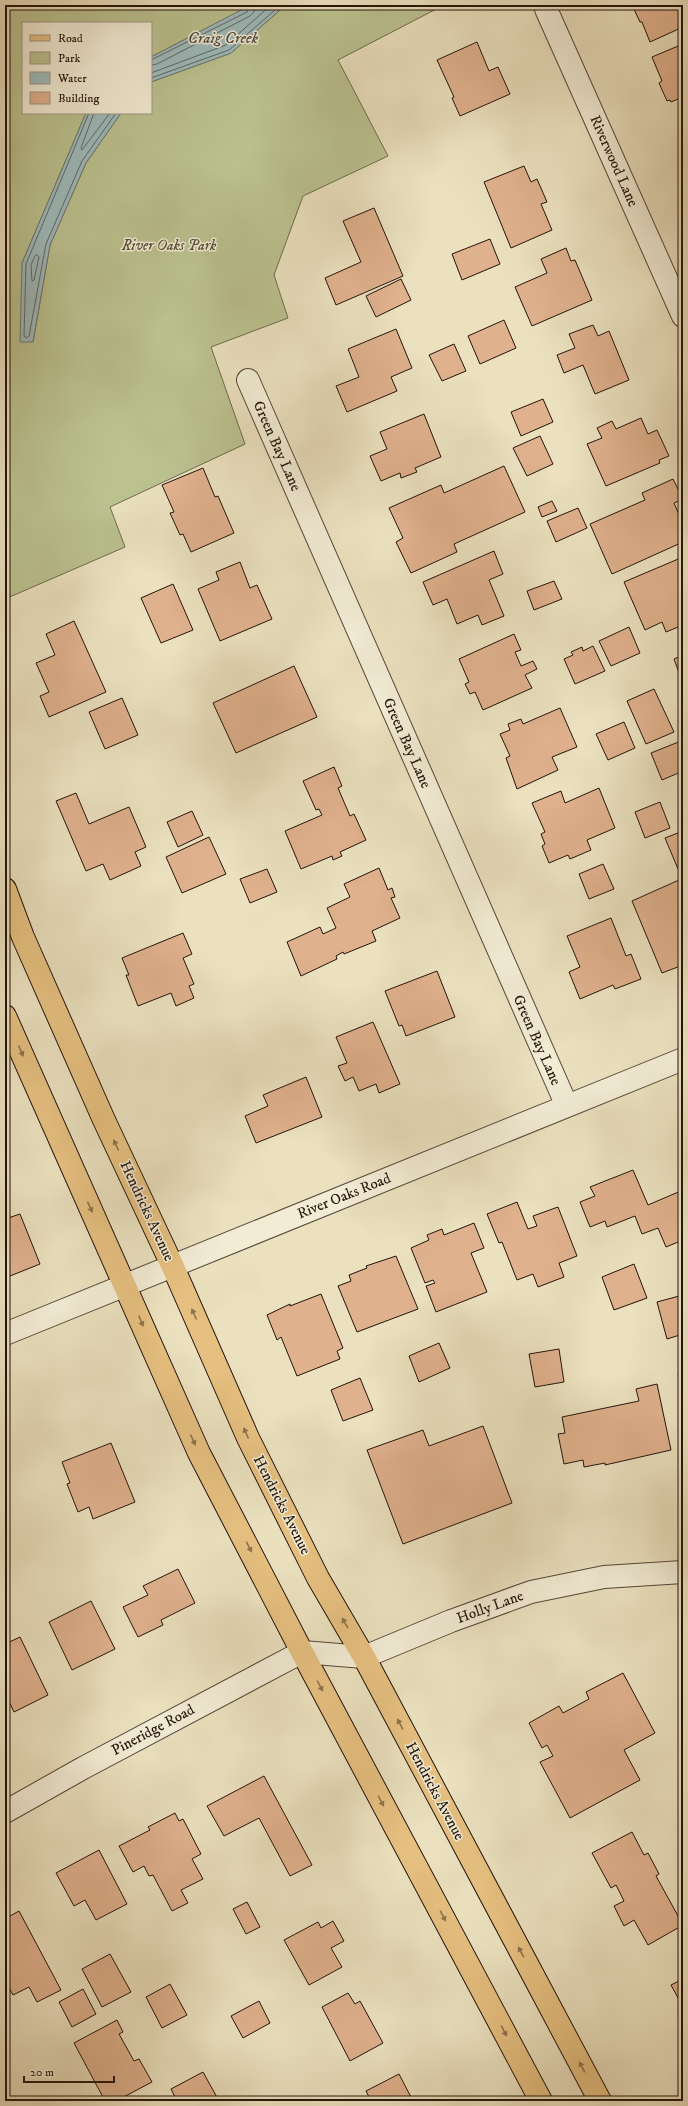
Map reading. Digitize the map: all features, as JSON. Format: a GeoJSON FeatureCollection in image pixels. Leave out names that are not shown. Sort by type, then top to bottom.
{"type":"FeatureCollection","features":[{"type":"Feature","properties":{"kind":"main road","name":"Hendricks Avenue"},"geometry":{"type":"LineString","coordinates":[[5,889],[23,938],[97,1105],[173,1267],[248,1438],[318,1578],[364,1657],[600,2101]]}},
{"type":"Feature","properties":{"kind":"main road"},"geometry":{"type":"LineString","coordinates":[[5,1016],[126,1285],[199,1453],[302,1652],[541,2101]]}},
{"type":"Feature","properties":{"kind":"street","name":"Riverwood Lane"},"geometry":{"type":"LineString","coordinates":[[546,5],[552,22],[683,316]]}},
{"type":"Feature","properties":{"kind":"street","name":"Green Bay Lane"},"geometry":{"type":"LineString","coordinates":[[248,380],[567,1106]]}},
{"type":"Feature","properties":{"kind":"street","name":"River Oaks Road"},"geometry":{"type":"LineString","coordinates":[[5,1334],[683,1059]]}},
{"type":"Feature","properties":{"kind":"street","name":"Holly Lane"},"geometry":{"type":"LineString","coordinates":[[302,1652],[364,1657],[452,1621],[531,1592],[604,1577],[683,1572]]}},
{"type":"Feature","properties":{"kind":"street","name":"Pineridge Road"},"geometry":{"type":"LineString","coordinates":[[5,1812],[90,1764],[302,1652]]}},
{"type":"Feature","properties":{"kind":"green space","name":"River Oaks Park"},"geometry":{"type":"Polygon","coordinates":[[[5,5],[246,5],[246,8],[152,56],[152,22],[22,22],[22,114],[86,114],[22,263],[33,342],[50,245],[86,163],[120,114],[152,114],[152,82],[231,53],[279,11],[280,5],[444,5],[338,60],[388,156],[303,196],[274,275],[288,318],[211,347],[245,444],[110,507],[125,547],[5,599],[5,5]]]}},
{"type":"Feature","properties":{"kind":"water","name":"Craig Creek"},"geometry":{"type":"Polygon","coordinates":[[[246,5],[280,5],[279,11],[231,53],[152,82],[152,56],[245,8],[246,5]]]}},
{"type":"Feature","properties":{"kind":"water"},"geometry":{"type":"Polygon","coordinates":[[[86,114],[120,114],[86,163],[50,245],[33,342],[20,342],[22,263],[86,114]]]}},
{"type":"Feature","properties":{"kind":"building"},"geometry":{"type":"Polygon","coordinates":[[[632,5],[683,5],[683,27],[650,42],[642,22],[640,22],[632,5]]]}},
{"type":"Feature","properties":{"kind":"building"},"geometry":{"type":"Polygon","coordinates":[[[477,42],[489,71],[498,67],[510,94],[460,116],[452,98],[454,97],[437,60],[477,42]]]}},
{"type":"Feature","properties":{"kind":"building"},"geometry":{"type":"Polygon","coordinates":[[[683,44],[683,97],[671,102],[670,100],[667,101],[659,83],[662,81],[652,57],[683,44]]]}},
{"type":"Feature","properties":{"kind":"building"},"geometry":{"type":"Polygon","coordinates":[[[524,166],[531,182],[537,179],[547,202],[541,204],[552,230],[511,248],[484,182],[524,166]]]}},
{"type":"Feature","properties":{"kind":"building"},"geometry":{"type":"Polygon","coordinates":[[[374,208],[403,276],[336,305],[325,278],[361,262],[343,221],[374,208]]]}},
{"type":"Feature","properties":{"kind":"building"},"geometry":{"type":"Polygon","coordinates":[[[490,239],[500,264],[462,280],[452,254],[490,239]]]}},
{"type":"Feature","properties":{"kind":"building"},"geometry":{"type":"Polygon","coordinates":[[[566,248],[571,261],[575,260],[592,300],[532,326],[515,287],[547,273],[541,259],[566,248]]]}},
{"type":"Feature","properties":{"kind":"building"},"geometry":{"type":"Polygon","coordinates":[[[401,279],[411,300],[376,317],[366,296],[401,279]]]}},
{"type":"Feature","properties":{"kind":"building"},"geometry":{"type":"Polygon","coordinates":[[[504,320],[516,348],[480,364],[468,336],[504,320]]]}},
{"type":"Feature","properties":{"kind":"building"},"geometry":{"type":"Polygon","coordinates":[[[593,325],[598,336],[609,331],[629,380],[595,394],[583,365],[564,373],[557,355],[575,348],[569,334],[593,325]]]}},
{"type":"Feature","properties":{"kind":"building"},"geometry":{"type":"Polygon","coordinates":[[[396,329],[412,368],[391,377],[397,391],[347,412],[336,386],[359,377],[348,349],[396,329]]]}},
{"type":"Feature","properties":{"kind":"building"},"geometry":{"type":"Polygon","coordinates":[[[454,344],[466,371],[442,381],[429,355],[454,344]]]}},
{"type":"Feature","properties":{"kind":"building"},"geometry":{"type":"Polygon","coordinates":[[[543,399],[553,422],[521,436],[511,412],[543,399]]]}},
{"type":"Feature","properties":{"kind":"building"},"geometry":{"type":"Polygon","coordinates":[[[424,414],[441,457],[415,468],[417,472],[401,478],[400,473],[381,481],[370,456],[387,449],[380,432],[424,414]]]}},
{"type":"Feature","properties":{"kind":"building"},"geometry":{"type":"Polygon","coordinates":[[[641,418],[648,434],[657,430],[669,456],[659,460],[660,463],[606,486],[587,444],[602,438],[597,428],[612,421],[616,429],[641,418]]]}},
{"type":"Feature","properties":{"kind":"building"},"geometry":{"type":"Polygon","coordinates":[[[540,436],[553,464],[527,476],[513,448],[540,436]]]}},
{"type":"Feature","properties":{"kind":"building"},"geometry":{"type":"Polygon","coordinates":[[[504,466],[525,512],[454,544],[457,552],[411,573],[396,542],[403,538],[389,508],[441,485],[444,493],[504,466]]]}},
{"type":"Feature","properties":{"kind":"building"},"geometry":{"type":"Polygon","coordinates":[[[203,468],[215,497],[218,496],[234,533],[191,552],[183,534],[180,535],[170,513],[174,512],[162,485],[203,468]]]}},
{"type":"Feature","properties":{"kind":"building"},"geometry":{"type":"Polygon","coordinates":[[[673,479],[683,499],[674,503],[683,524],[683,542],[612,574],[590,524],[645,500],[642,493],[673,479]]]}},
{"type":"Feature","properties":{"kind":"building"},"geometry":{"type":"Polygon","coordinates":[[[552,501],[557,511],[542,517],[538,507],[552,501]]]}},
{"type":"Feature","properties":{"kind":"building"},"geometry":{"type":"Polygon","coordinates":[[[578,508],[587,528],[556,542],[547,521],[578,508]]]}},
{"type":"Feature","properties":{"kind":"building"},"geometry":{"type":"Polygon","coordinates":[[[494,551],[503,574],[489,580],[504,616],[482,625],[478,615],[457,624],[447,599],[433,605],[423,582],[494,551]]]}},
{"type":"Feature","properties":{"kind":"building"},"geometry":{"type":"Polygon","coordinates":[[[683,557],[683,625],[666,632],[662,622],[645,630],[624,582],[683,557]]]}},
{"type":"Feature","properties":{"kind":"building"},"geometry":{"type":"Polygon","coordinates":[[[240,562],[250,588],[257,585],[272,619],[220,641],[198,589],[219,580],[216,572],[240,562]]]}},
{"type":"Feature","properties":{"kind":"building"},"geometry":{"type":"Polygon","coordinates":[[[554,581],[562,599],[534,610],[527,591],[554,581]]]}},
{"type":"Feature","properties":{"kind":"building"},"geometry":{"type":"Polygon","coordinates":[[[173,584],[193,630],[161,643],[141,598],[173,584]]]}},
{"type":"Feature","properties":{"kind":"building"},"geometry":{"type":"Polygon","coordinates":[[[74,621],[106,692],[49,717],[40,696],[49,692],[36,663],[55,655],[46,634],[74,621]]]}},
{"type":"Feature","properties":{"kind":"building"},"geometry":{"type":"Polygon","coordinates":[[[629,627],[640,653],[611,666],[599,641],[629,627]]]}},
{"type":"Feature","properties":{"kind":"building"},"geometry":{"type":"Polygon","coordinates":[[[514,634],[521,650],[515,652],[521,666],[533,661],[537,669],[525,675],[532,688],[483,710],[475,692],[470,694],[465,684],[469,682],[459,659],[514,634]]]}},
{"type":"Feature","properties":{"kind":"building"},"geometry":{"type":"Polygon","coordinates":[[[593,646],[605,671],[575,684],[564,659],[573,655],[571,652],[582,647],[583,651],[593,646]]]}},
{"type":"Feature","properties":{"kind":"building"},"geometry":{"type":"Polygon","coordinates":[[[683,655],[683,684],[674,659],[683,655]]]}},
{"type":"Feature","properties":{"kind":"building"},"geometry":{"type":"Polygon","coordinates":[[[294,666],[317,717],[236,753],[213,703],[294,666]]]}},
{"type":"Feature","properties":{"kind":"building"},"geometry":{"type":"Polygon","coordinates":[[[654,689],[674,732],[646,744],[627,701],[654,689]]]}},
{"type":"Feature","properties":{"kind":"building"},"geometry":{"type":"Polygon","coordinates":[[[122,698],[138,735],[105,749],[89,712],[122,698]]]}},
{"type":"Feature","properties":{"kind":"building"},"geometry":{"type":"Polygon","coordinates":[[[560,708],[577,747],[552,757],[558,770],[517,789],[506,758],[510,756],[500,734],[510,730],[508,724],[521,719],[523,724],[560,708]]]}},
{"type":"Feature","properties":{"kind":"building"},"geometry":{"type":"Polygon","coordinates":[[[624,722],[635,748],[608,760],[596,734],[624,722]]]}},
{"type":"Feature","properties":{"kind":"building"},"geometry":{"type":"Polygon","coordinates":[[[681,741],[683,747],[683,771],[662,780],[651,753],[681,741]]]}},
{"type":"Feature","properties":{"kind":"building"},"geometry":{"type":"Polygon","coordinates":[[[334,767],[342,786],[338,788],[350,816],[354,814],[366,840],[340,852],[342,856],[333,860],[332,856],[301,869],[285,831],[322,815],[319,809],[316,810],[303,781],[334,767]]]}},
{"type":"Feature","properties":{"kind":"building"},"geometry":{"type":"Polygon","coordinates":[[[599,788],[615,828],[587,840],[591,850],[570,859],[568,855],[549,863],[542,846],[545,844],[541,834],[545,832],[532,803],[561,791],[565,803],[599,788]]]}},
{"type":"Feature","properties":{"kind":"building"},"geometry":{"type":"Polygon","coordinates":[[[76,793],[89,824],[129,807],[146,847],[135,852],[141,866],[110,880],[103,864],[86,871],[56,801],[76,793]]]}},
{"type":"Feature","properties":{"kind":"building"},"geometry":{"type":"Polygon","coordinates":[[[660,802],[670,828],[645,838],[635,812],[660,802]]]}},
{"type":"Feature","properties":{"kind":"building"},"geometry":{"type":"Polygon","coordinates":[[[192,811],[203,835],[178,847],[167,822],[192,811]]]}},
{"type":"Feature","properties":{"kind":"building"},"geometry":{"type":"Polygon","coordinates":[[[683,831],[683,867],[678,869],[665,838],[683,831]]]}},
{"type":"Feature","properties":{"kind":"building"},"geometry":{"type":"Polygon","coordinates":[[[209,837],[226,874],[182,893],[166,857],[209,837]]]}},
{"type":"Feature","properties":{"kind":"building"},"geometry":{"type":"Polygon","coordinates":[[[603,864],[614,889],[589,899],[579,874],[603,864]]]}},
{"type":"Feature","properties":{"kind":"building"},"geometry":{"type":"Polygon","coordinates":[[[379,868],[388,890],[392,888],[395,897],[391,898],[400,918],[372,931],[376,941],[344,954],[343,952],[336,956],[337,959],[301,976],[287,942],[320,927],[323,934],[336,928],[327,908],[350,897],[344,884],[379,868]]]}},
{"type":"Feature","properties":{"kind":"building"},"geometry":{"type":"Polygon","coordinates":[[[267,869],[277,892],[250,903],[240,879],[267,869]]]}},
{"type":"Feature","properties":{"kind":"building"},"geometry":{"type":"Polygon","coordinates":[[[679,880],[680,885],[683,883],[683,965],[662,973],[632,901],[679,880]]]}},
{"type":"Feature","properties":{"kind":"building"},"geometry":{"type":"Polygon","coordinates":[[[611,918],[626,956],[631,954],[641,979],[615,989],[613,985],[580,999],[569,972],[580,967],[567,936],[611,918]]]}},
{"type":"Feature","properties":{"kind":"building"},"geometry":{"type":"Polygon","coordinates":[[[183,933],[192,954],[183,958],[194,984],[189,986],[194,998],[176,1006],[171,993],[138,1006],[126,975],[129,975],[122,958],[183,933]]]}},
{"type":"Feature","properties":{"kind":"building"},"geometry":{"type":"Polygon","coordinates":[[[437,971],[455,1017],[406,1036],[402,1025],[399,1026],[385,991],[437,971]]]}},
{"type":"Feature","properties":{"kind":"building"},"geometry":{"type":"Polygon","coordinates":[[[373,1022],[400,1084],[379,1093],[376,1084],[359,1091],[353,1077],[345,1081],[338,1066],[347,1063],[336,1037],[373,1022]]]}},
{"type":"Feature","properties":{"kind":"building"},"geometry":{"type":"Polygon","coordinates":[[[306,1077],[322,1117],[256,1143],[245,1116],[268,1106],[263,1095],[306,1077]]]}},
{"type":"Feature","properties":{"kind":"building"},"geometry":{"type":"Polygon","coordinates":[[[633,1170],[648,1205],[683,1190],[683,1240],[666,1247],[658,1228],[642,1234],[635,1216],[607,1227],[605,1221],[590,1227],[580,1202],[595,1196],[590,1187],[633,1170]]]}},
{"type":"Feature","properties":{"kind":"building"},"geometry":{"type":"Polygon","coordinates":[[[517,1202],[528,1229],[537,1226],[533,1216],[558,1207],[577,1256],[559,1263],[564,1277],[538,1287],[533,1274],[517,1280],[502,1242],[499,1243],[487,1214],[517,1202]]]}},
{"type":"Feature","properties":{"kind":"building"},"geometry":{"type":"Polygon","coordinates":[[[20,1214],[40,1264],[5,1278],[5,1219],[20,1214]]]}},
{"type":"Feature","properties":{"kind":"building"},"geometry":{"type":"Polygon","coordinates":[[[474,1223],[484,1248],[471,1253],[487,1292],[436,1312],[426,1286],[435,1283],[433,1280],[425,1283],[411,1248],[429,1240],[427,1235],[442,1229],[444,1235],[474,1223]]]}},
{"type":"Feature","properties":{"kind":"building"},"geometry":{"type":"Polygon","coordinates":[[[396,1256],[418,1309],[357,1332],[338,1286],[351,1281],[349,1275],[367,1268],[366,1266],[396,1256]]]}},
{"type":"Feature","properties":{"kind":"building"},"geometry":{"type":"Polygon","coordinates":[[[634,1264],[647,1298],[614,1310],[602,1277],[634,1264]]]}},
{"type":"Feature","properties":{"kind":"building"},"geometry":{"type":"Polygon","coordinates":[[[321,1294],[343,1348],[337,1351],[340,1359],[297,1376],[281,1337],[277,1340],[267,1315],[290,1304],[290,1306],[321,1294]]]}},
{"type":"Feature","properties":{"kind":"building"},"geometry":{"type":"Polygon","coordinates":[[[683,1295],[683,1334],[667,1339],[657,1302],[683,1295]]]}},
{"type":"Feature","properties":{"kind":"building"},"geometry":{"type":"Polygon","coordinates":[[[439,1343],[450,1368],[419,1382],[409,1356],[439,1343]]]}},
{"type":"Feature","properties":{"kind":"building"},"geometry":{"type":"Polygon","coordinates":[[[559,1349],[564,1382],[535,1387],[529,1354],[559,1349]]]}},
{"type":"Feature","properties":{"kind":"building"},"geometry":{"type":"Polygon","coordinates":[[[683,1374],[683,1392],[678,1375],[683,1374]]]}},
{"type":"Feature","properties":{"kind":"building"},"geometry":{"type":"Polygon","coordinates":[[[360,1378],[373,1410],[343,1421],[331,1390],[360,1378]]]}},
{"type":"Feature","properties":{"kind":"building"},"geometry":{"type":"Polygon","coordinates":[[[657,1384],[671,1450],[605,1465],[605,1463],[584,1467],[583,1460],[564,1464],[558,1434],[565,1433],[562,1417],[639,1401],[636,1389],[657,1384]]]}},
{"type":"Feature","properties":{"kind":"building"},"geometry":{"type":"Polygon","coordinates":[[[483,1426],[512,1503],[403,1544],[367,1450],[423,1430],[429,1446],[483,1426]]]}},
{"type":"Feature","properties":{"kind":"building"},"geometry":{"type":"Polygon","coordinates":[[[111,1443],[135,1502],[93,1519],[89,1507],[78,1512],[67,1484],[70,1483],[62,1462],[111,1443]]]}},
{"type":"Feature","properties":{"kind":"building"},"geometry":{"type":"Polygon","coordinates":[[[178,1569],[195,1603],[161,1620],[163,1625],[138,1637],[123,1607],[148,1595],[143,1586],[178,1569]]]}},
{"type":"Feature","properties":{"kind":"building"},"geometry":{"type":"Polygon","coordinates":[[[91,1601],[115,1649],[72,1670],[49,1622],[91,1601]]]}},
{"type":"Feature","properties":{"kind":"building"},"geometry":{"type":"Polygon","coordinates":[[[20,1637],[48,1695],[14,1712],[5,1693],[5,1644],[20,1637]]]}},
{"type":"Feature","properties":{"kind":"building"},"geometry":{"type":"Polygon","coordinates":[[[623,1673],[655,1733],[624,1750],[640,1780],[570,1818],[540,1762],[553,1756],[547,1745],[542,1748],[529,1723],[559,1706],[563,1713],[589,1699],[586,1692],[623,1673]]]}},
{"type":"Feature","properties":{"kind":"building"},"geometry":{"type":"Polygon","coordinates":[[[264,1776],[312,1865],[290,1876],[259,1818],[224,1836],[207,1806],[264,1776]]]}},
{"type":"Feature","properties":{"kind":"building"},"geometry":{"type":"Polygon","coordinates":[[[175,1813],[179,1821],[183,1819],[201,1854],[192,1859],[203,1879],[181,1890],[188,1903],[172,1911],[153,1875],[149,1876],[144,1866],[133,1872],[119,1846],[150,1830],[148,1827],[175,1813]]]}},
{"type":"Feature","properties":{"kind":"building"},"geometry":{"type":"Polygon","coordinates":[[[632,1832],[644,1855],[648,1853],[659,1874],[656,1876],[683,1925],[648,1945],[634,1920],[624,1926],[614,1906],[624,1901],[616,1885],[611,1888],[592,1853],[632,1832]]]}},
{"type":"Feature","properties":{"kind":"building"},"geometry":{"type":"Polygon","coordinates":[[[99,1850],[127,1904],[96,1920],[85,1900],[74,1906],[56,1873],[99,1850]]]}},
{"type":"Feature","properties":{"kind":"building"},"geometry":{"type":"Polygon","coordinates":[[[247,1902],[260,1927],[246,1934],[233,1909],[247,1902]]]}},
{"type":"Feature","properties":{"kind":"building"},"geometry":{"type":"Polygon","coordinates":[[[5,1907],[10,1916],[19,1911],[61,1990],[37,2002],[29,1987],[13,1995],[5,1980],[5,1907]]]}},
{"type":"Feature","properties":{"kind":"building"},"geometry":{"type":"Polygon","coordinates":[[[333,1921],[344,1941],[331,1948],[342,1967],[309,1985],[284,1940],[318,1922],[321,1928],[333,1921]]]}},
{"type":"Feature","properties":{"kind":"building"},"geometry":{"type":"Polygon","coordinates":[[[110,1954],[131,1992],[102,2007],[82,1969],[110,1954]]]}},
{"type":"Feature","properties":{"kind":"building"},"geometry":{"type":"Polygon","coordinates":[[[683,1979],[683,2007],[671,1985],[683,1979]]]}},
{"type":"Feature","properties":{"kind":"building"},"geometry":{"type":"Polygon","coordinates":[[[170,1984],[187,2015],[162,2028],[146,1997],[170,1984]]]}},
{"type":"Feature","properties":{"kind":"building"},"geometry":{"type":"Polygon","coordinates":[[[83,1989],[96,2014],[72,2027],[59,2002],[83,1989]]]}},
{"type":"Feature","properties":{"kind":"building"},"geometry":{"type":"Polygon","coordinates":[[[348,1993],[355,2004],[360,2001],[383,2043],[350,2061],[322,2007],[348,1993]]]}},
{"type":"Feature","properties":{"kind":"building"},"geometry":{"type":"Polygon","coordinates":[[[259,2001],[270,2023],[243,2038],[231,2016],[259,2001]]]}},
{"type":"Feature","properties":{"kind":"building"},"geometry":{"type":"Polygon","coordinates":[[[117,2020],[123,2032],[119,2034],[134,2061],[139,2059],[152,2082],[116,2101],[105,2101],[74,2043],[117,2020]]]}},
{"type":"Feature","properties":{"kind":"building"},"geometry":{"type":"Polygon","coordinates":[[[203,2072],[219,2101],[177,2101],[171,2089],[203,2072]]]}},
{"type":"Feature","properties":{"kind":"building"},"geometry":{"type":"Polygon","coordinates":[[[399,2074],[413,2101],[371,2101],[366,2091],[399,2074]]]}}]}
